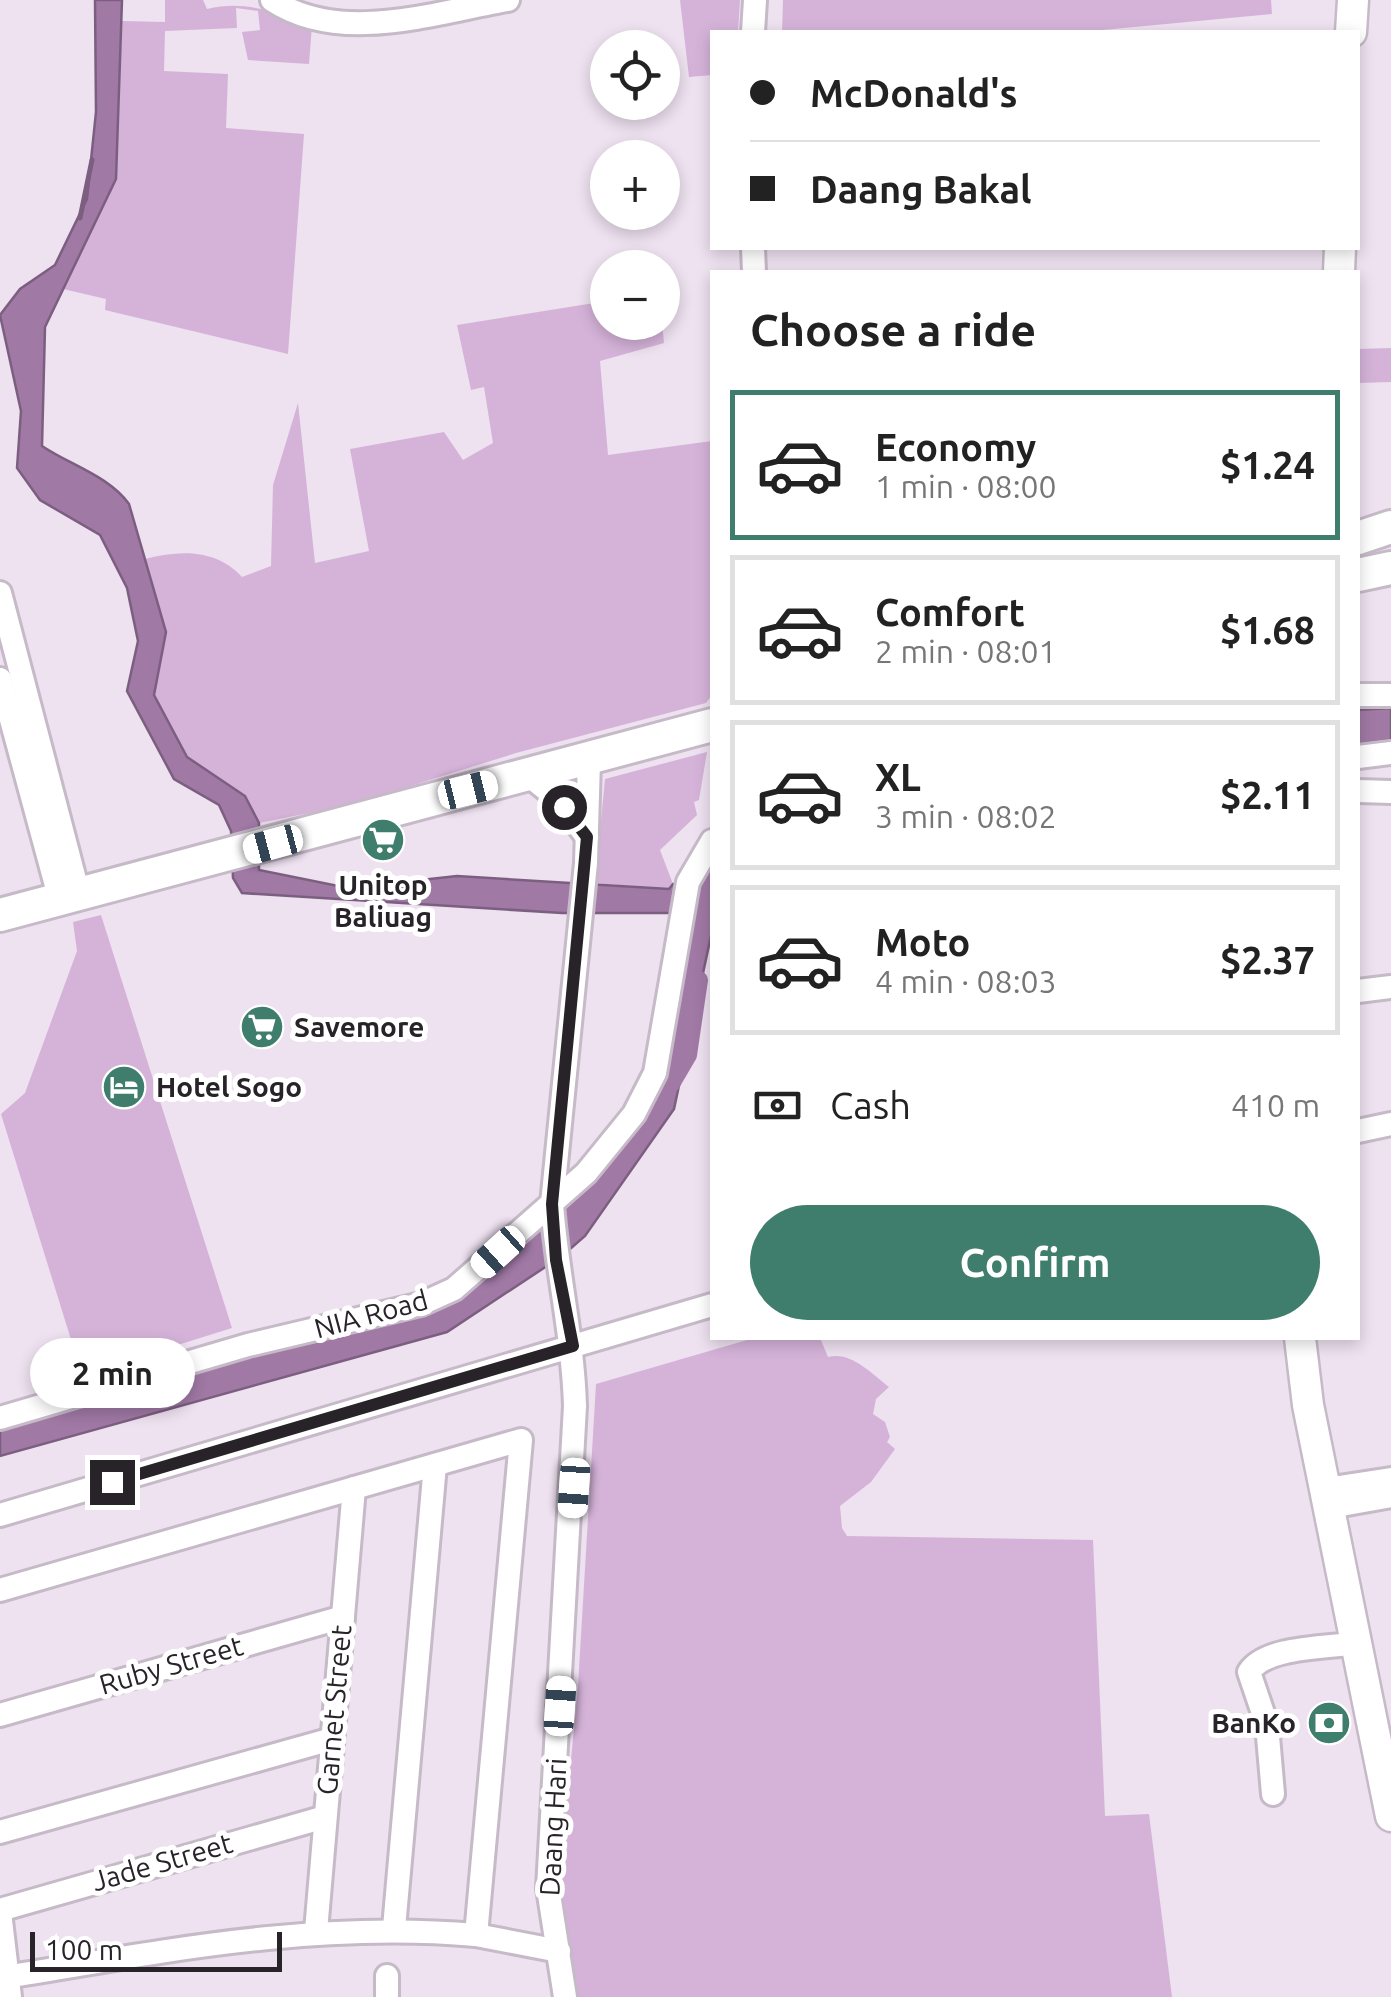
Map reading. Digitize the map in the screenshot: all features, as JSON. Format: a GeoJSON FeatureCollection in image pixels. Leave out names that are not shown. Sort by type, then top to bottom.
{"type":"FeatureCollection","features":[{"type":"Feature","properties":{"kind":"highway"},"geometry":{"type":"LineString","coordinates":[[1360,537],[1391,527]]}},
{"type":"Feature","properties":{"kind":"highway"},"geometry":{"type":"LineString","coordinates":[[1360,553],[1391,545]]}},
{"type":"Feature","properties":{"kind":"highway"},"geometry":{"type":"LineString","coordinates":[[1360,575],[1391,568]]}},
{"type":"Feature","properties":{"kind":"highway"},"geometry":{"type":"LineString","coordinates":[[0,916],[588,760],[710,723]]}},
{"type":"Feature","properties":{"kind":"main road"},"geometry":{"type":"LineString","coordinates":[[1351,30],[1353,0]]}},
{"type":"Feature","properties":{"kind":"main road"},"geometry":{"type":"LineString","coordinates":[[1300,1340],[1391,1816]]}},
{"type":"Feature","properties":{"kind":"street"},"geometry":{"type":"LineString","coordinates":[[272,0],[296,14],[337,25],[508,0]]}},
{"type":"Feature","properties":{"kind":"street"},"geometry":{"type":"LineString","coordinates":[[753,30],[755,0]]}},
{"type":"Feature","properties":{"kind":"street"},"geometry":{"type":"LineString","coordinates":[[0,593],[69,898]]}},
{"type":"Feature","properties":{"kind":"street"},"geometry":{"type":"LineString","coordinates":[[0,679],[69,898]]}},
{"type":"Feature","properties":{"kind":"street"},"geometry":{"type":"LineString","coordinates":[[1360,696],[1391,695]]}},
{"type":"Feature","properties":{"kind":"street"},"geometry":{"type":"LineString","coordinates":[[1360,758],[1391,752]]}},
{"type":"Feature","properties":{"kind":"street","name":"Daang Hari"},"geometry":{"type":"LineString","coordinates":[[565,1997],[548,1888],[576,1451],[573,1346],[556,1260],[552,1204],[587,837],[588,760]]}},
{"type":"Feature","properties":{"kind":"street"},"geometry":{"type":"LineString","coordinates":[[528,775],[558,798],[587,837]]}},
{"type":"Feature","properties":{"kind":"street"},"geometry":{"type":"LineString","coordinates":[[1360,791],[1391,792]]}},
{"type":"Feature","properties":{"kind":"street","name":"NIA Road"},"geometry":{"type":"LineString","coordinates":[[0,1418],[248,1345],[421,1304],[454,1290],[586,1173],[634,1114],[654,1073],[686,893],[710,845]]}},
{"type":"Feature","properties":{"kind":"street"},"geometry":{"type":"LineString","coordinates":[[1360,991],[1391,987]]}},
{"type":"Feature","properties":{"kind":"street"},"geometry":{"type":"LineString","coordinates":[[1360,1130],[1391,1124]]}},
{"type":"Feature","properties":{"kind":"street"},"geometry":{"type":"LineString","coordinates":[[0,1515],[710,1306]]}},
{"type":"Feature","properties":{"kind":"street"},"geometry":{"type":"LineString","coordinates":[[0,1590],[521,1440],[476,1935]]}},
{"type":"Feature","properties":{"kind":"street"},"geometry":{"type":"LineString","coordinates":[[394,1928],[435,1465]]}},
{"type":"Feature","properties":{"kind":"street"},"geometry":{"type":"LineString","coordinates":[[1328,1498],[1391,1479]]}},
{"type":"Feature","properties":{"kind":"street","name":"Garnet Street"},"geometry":{"type":"LineString","coordinates":[[316,1931],[354,1488]]}},
{"type":"Feature","properties":{"kind":"street"},"geometry":{"type":"LineString","coordinates":[[1328,1498],[1391,1496]]}},
{"type":"Feature","properties":{"kind":"street","name":"Ruby Street"},"geometry":{"type":"LineString","coordinates":[[0,1716],[343,1617]]}},
{"type":"Feature","properties":{"kind":"street"},"geometry":{"type":"LineString","coordinates":[[1273,1794],[1267,1725],[1250,1672],[1255,1663],[1272,1656],[1356,1643]]}},
{"type":"Feature","properties":{"kind":"street"},"geometry":{"type":"LineString","coordinates":[[0,1832],[332,1739]]}},
{"type":"Feature","properties":{"kind":"street","name":"Jade Street"},"geometry":{"type":"LineString","coordinates":[[0,1911],[325,1817]]}},
{"type":"Feature","properties":{"kind":"street"},"geometry":{"type":"LineString","coordinates":[[0,1911],[8,1987],[316,1931],[394,1928],[476,1935],[558,1951]]}},
{"type":"Feature","properties":{"kind":"shaded area"},"geometry":{"type":"Polygon","coordinates":[[[95,0],[122,0],[116,179],[45,327],[42,446],[100,478],[129,504],[166,632],[154,695],[187,757],[245,796],[259,823],[259,870],[348,888],[457,876],[669,889],[673,884],[697,885],[710,855],[710,940],[674,1109],[585,1236],[562,1256],[447,1332],[0,1456],[0,1423],[412,1310],[632,1132],[688,913],[562,913],[242,893],[233,878],[231,831],[219,805],[174,779],[127,691],[138,641],[127,588],[100,535],[40,500],[17,468],[21,411],[0,315],[20,289],[55,265],[87,199],[96,112],[95,0]]]}},
{"type":"Feature","properties":{"kind":"shaded area"},"geometry":{"type":"Polygon","coordinates":[[[165,0],[203,0],[207,9],[234,6],[260,9],[312,25],[309,64],[248,60],[242,32],[260,30],[258,11],[236,8],[237,28],[165,31],[164,71],[228,74],[226,128],[304,134],[288,354],[105,310],[106,299],[63,289],[116,179],[122,21],[165,22],[165,0]]]}},
{"type":"Feature","properties":{"kind":"shaded area"},"geometry":{"type":"Polygon","coordinates":[[[680,0],[740,0],[738,30],[710,30],[710,75],[689,77],[680,0]]]}},
{"type":"Feature","properties":{"kind":"shaded area"},"geometry":{"type":"Polygon","coordinates":[[[783,0],[1271,0],[1272,14],[1102,30],[782,30],[783,0]]]}},
{"type":"Feature","properties":{"kind":"shaded area"},"geometry":{"type":"Polygon","coordinates":[[[590,304],[590,340],[664,340],[600,361],[608,455],[710,441],[710,698],[706,703],[516,753],[350,805],[259,823],[245,796],[187,757],[154,695],[166,632],[145,559],[197,554],[221,561],[242,577],[271,566],[273,485],[298,403],[315,563],[369,551],[350,449],[444,432],[463,460],[493,443],[484,387],[471,390],[457,325],[590,304]]]}},
{"type":"Feature","properties":{"kind":"shaded area"},"geometry":{"type":"Polygon","coordinates":[[[1391,348],[1391,382],[1360,383],[1360,349],[1391,348]]]}},
{"type":"Feature","properties":{"kind":"shaded area"},"geometry":{"type":"Polygon","coordinates":[[[1391,708],[1391,740],[1360,744],[1360,710],[1391,708]]]}},
{"type":"Feature","properties":{"kind":"shaded area"},"geometry":{"type":"Polygon","coordinates":[[[707,752],[699,800],[694,802],[697,815],[660,850],[673,884],[669,889],[595,883],[605,779],[707,752]]]}},
{"type":"Feature","properties":{"kind":"shaded area"},"geometry":{"type":"Polygon","coordinates":[[[101,915],[232,1328],[82,1375],[1,1114],[25,1093],[77,951],[73,922],[101,915]]]}},
{"type":"Feature","properties":{"kind":"shaded area"},"geometry":{"type":"Polygon","coordinates":[[[747,1340],[821,1340],[828,1357],[853,1360],[889,1387],[876,1399],[873,1414],[885,1422],[890,1437],[887,1442],[895,1449],[871,1482],[840,1506],[842,1528],[847,1536],[1093,1540],[1105,1816],[1149,1814],[1172,1997],[578,1997],[560,1876],[578,1686],[596,1384],[747,1340]]]}},
{"type":"Feature","properties":{"kind":"waterway"},"geometry":{"type":"LineString","coordinates":[[80,218],[92,160]]}},
{"type":"Feature","properties":{"kind":"waterway"},"geometry":{"type":"LineString","coordinates":[[671,1084],[688,1055],[699,980]]}},
{"type":"Feature","properties":{"kind":"place","name":"Unitop Baliuag"},"geometry":{"type":"Point","coordinates":[383,840]}},
{"type":"Feature","properties":{"kind":"place","name":"Savemore"},"geometry":{"type":"Point","coordinates":[262,1027]}},
{"type":"Feature","properties":{"kind":"place","name":"Hotel Sogo"},"geometry":{"type":"Point","coordinates":[124,1087]}},
{"type":"Feature","properties":{"kind":"place","name":"BanKo"},"geometry":{"type":"Point","coordinates":[1329,1723]}},
{"type":"Feature","properties":{"kind":"route"},"geometry":{"type":"LineString","coordinates":[[112,1482],[573,1346],[556,1260],[552,1204],[587,837],[564,807]]}}]}
